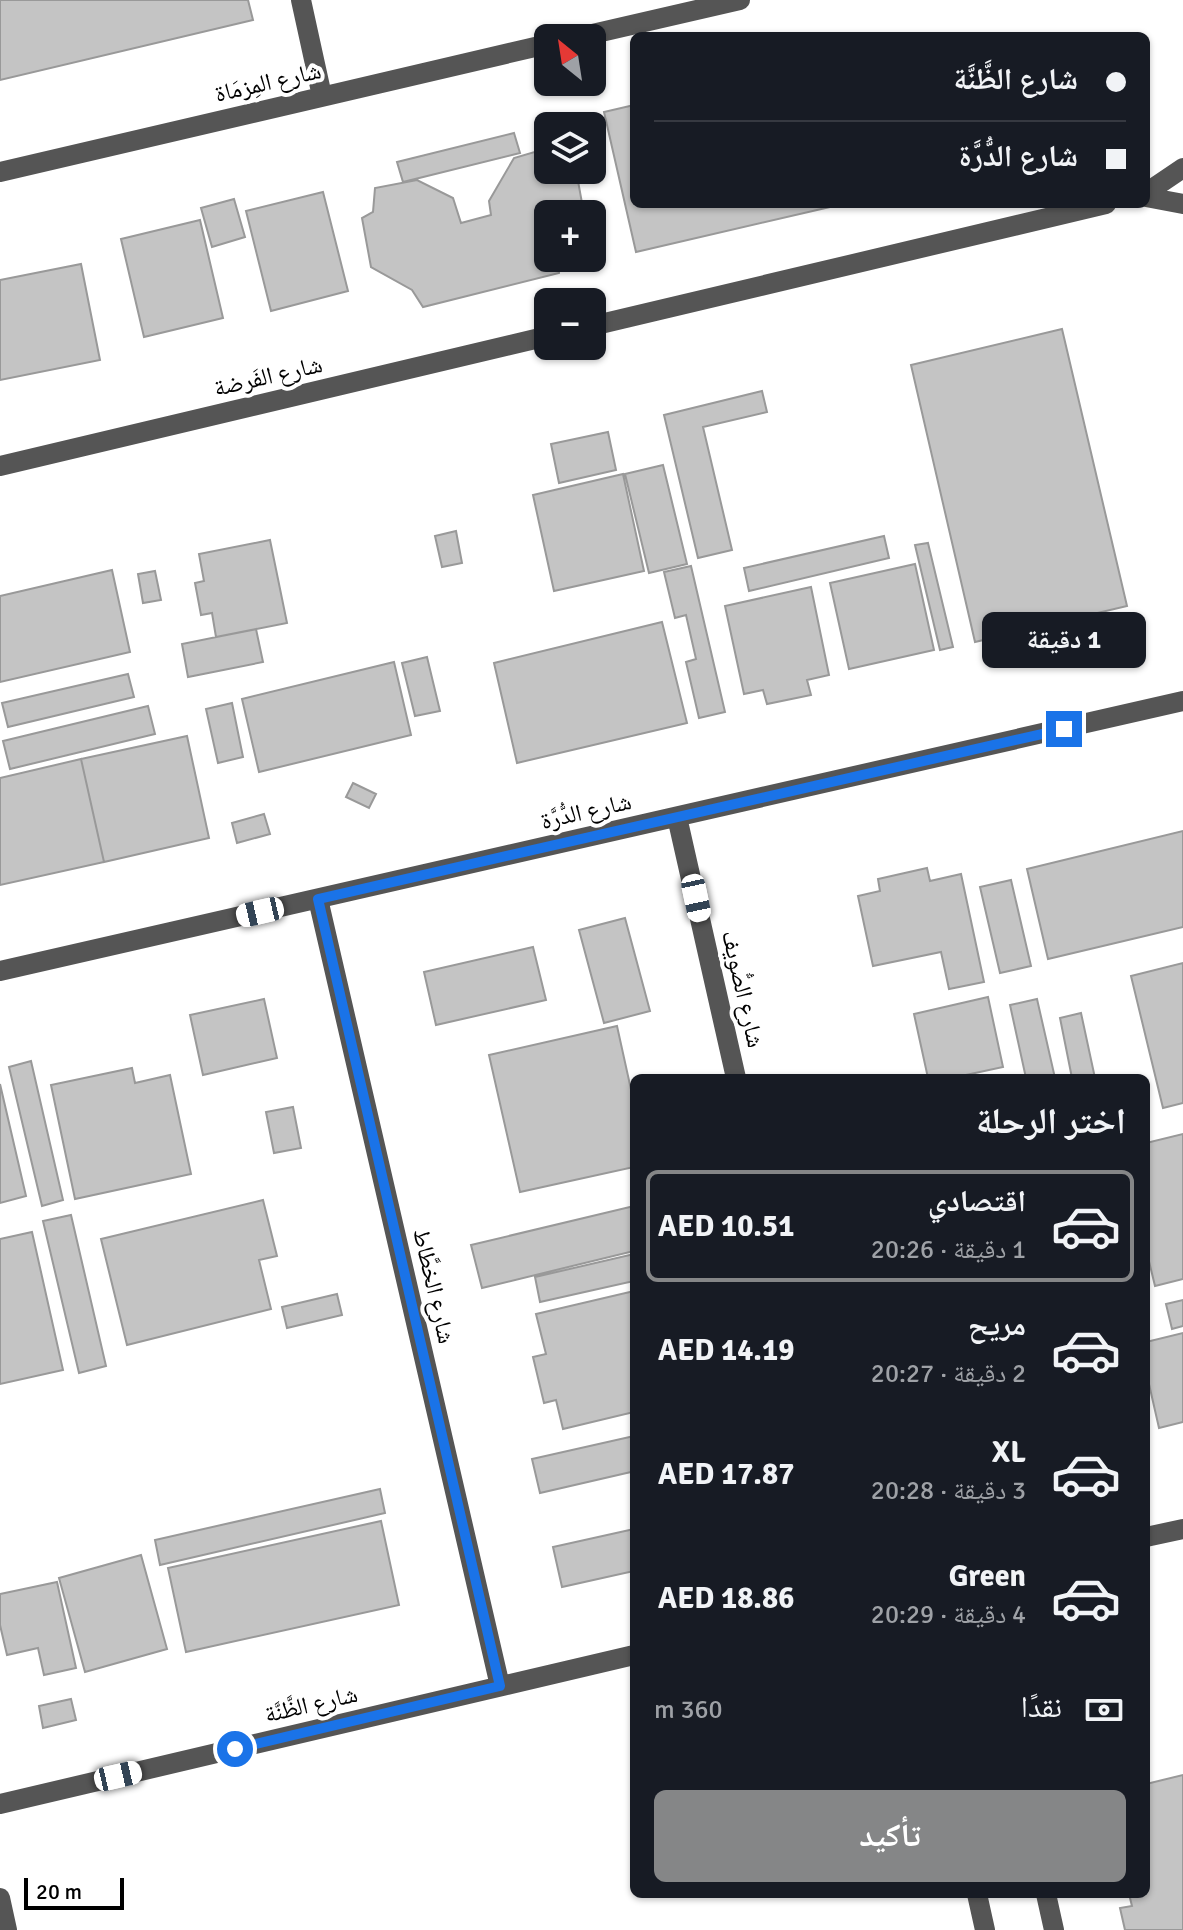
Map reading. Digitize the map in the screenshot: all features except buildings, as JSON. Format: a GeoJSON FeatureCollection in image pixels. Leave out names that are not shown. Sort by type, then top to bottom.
{"type":"FeatureCollection","features":[{"type":"Feature","properties":{"kind":"street"},"geometry":{"type":"LineString","coordinates":[[301,0],[322,96]]}},
{"type":"Feature","properties":{"kind":"street"},"geometry":{"type":"LineString","coordinates":[[606,31],[740,0]]}},
{"type":"Feature","properties":{"kind":"street","name":"شارع المِزمَاة"},"geometry":{"type":"LineString","coordinates":[[0,172],[534,47]]}},
{"type":"Feature","properties":{"kind":"street"},"geometry":{"type":"LineString","coordinates":[[1150,192],[1183,168]]}},
{"type":"Feature","properties":{"kind":"street"},"geometry":{"type":"LineString","coordinates":[[1150,196],[1183,204]]}},
{"type":"Feature","properties":{"kind":"street"},"geometry":{"type":"LineString","coordinates":[[606,323],[1089,208]]}},
{"type":"Feature","properties":{"kind":"street","name":"شارع الفَرضة"},"geometry":{"type":"LineString","coordinates":[[0,466],[534,339]]}},
{"type":"Feature","properties":{"kind":"street","name":"شارع الدُّرَّة"},"geometry":{"type":"LineString","coordinates":[[0,971],[1183,701]]}},
{"type":"Feature","properties":{"kind":"street","name":"شارع الصُّويف"},"geometry":{"type":"LineString","coordinates":[[677,817],[735,1074]]}},
{"type":"Feature","properties":{"kind":"street","name":"شارع الخطَّاط"},"geometry":{"type":"LineString","coordinates":[[318,899],[500,1686]]}},
{"type":"Feature","properties":{"kind":"street"},"geometry":{"type":"LineString","coordinates":[[1150,1536],[1183,1529]]}},
{"type":"Feature","properties":{"kind":"street","name":"شارع الظَّنَّة"},"geometry":{"type":"LineString","coordinates":[[0,1804],[630,1656]]}},
{"type":"Feature","properties":{"kind":"street"},"geometry":{"type":"LineString","coordinates":[[0,1898],[7,1930]]}},
{"type":"Feature","properties":{"kind":"street"},"geometry":{"type":"LineString","coordinates":[[978,1898],[985,1930]]}},
{"type":"Feature","properties":{"kind":"street"},"geometry":{"type":"LineString","coordinates":[[1047,1898],[1054,1930]]}},
{"type":"Feature","properties":{"kind":"route"},"geometry":{"type":"LineString","coordinates":[[235,1749],[500,1686],[318,899],[1064,729]]}}]}
